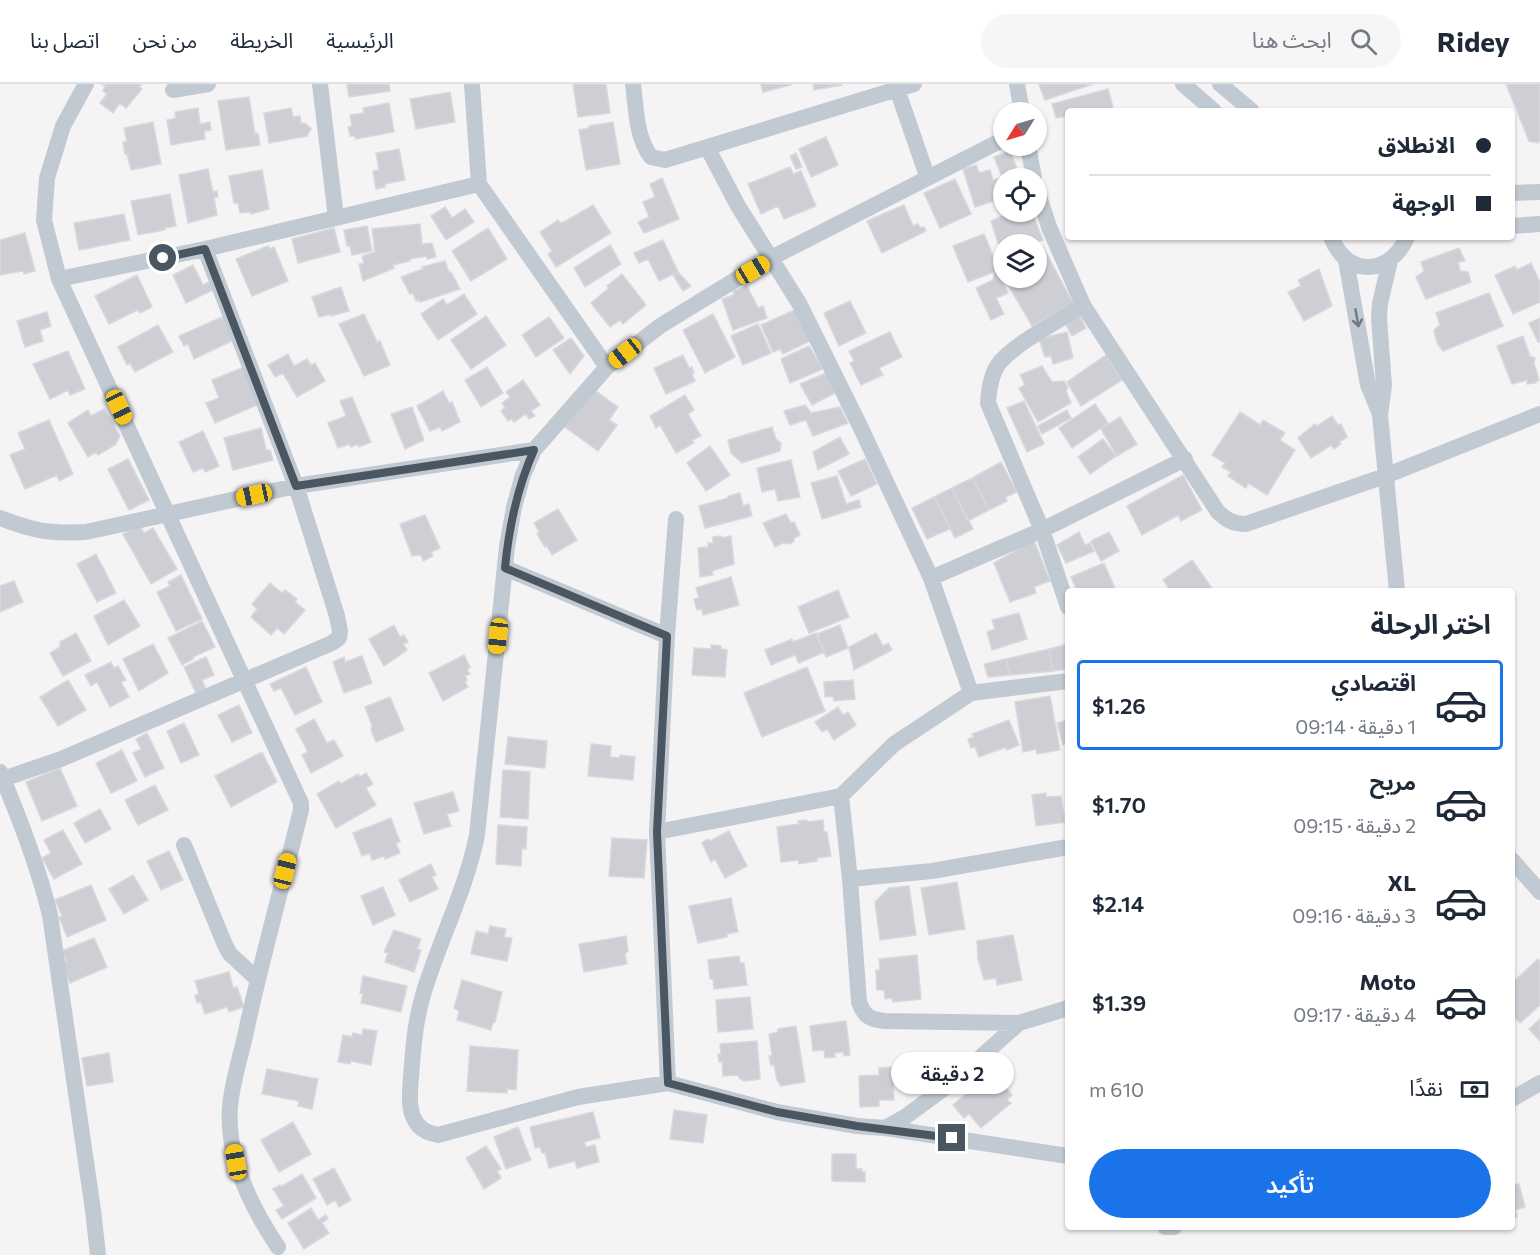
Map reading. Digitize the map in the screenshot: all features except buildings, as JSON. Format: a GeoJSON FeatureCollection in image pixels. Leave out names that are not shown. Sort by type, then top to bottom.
{"type":"FeatureCollection","features":[{"type":"Feature","properties":{"kind":"street"},"geometry":{"type":"LineString","coordinates":[[86,84],[63,126],[48,178],[44,220],[59,279],[301,803],[230,1108],[236,1162],[253,1207],[278,1248]]}},
{"type":"Feature","properties":{"kind":"street"},"geometry":{"type":"LineString","coordinates":[[173,90],[208,84]]}},
{"type":"Feature","properties":{"kind":"street"},"geometry":{"type":"LineString","coordinates":[[320,84],[336,218]]}},
{"type":"Feature","properties":{"kind":"street"},"geometry":{"type":"LineString","coordinates":[[472,84],[479,184],[607,367]]}},
{"type":"Feature","properties":{"kind":"street"},"geometry":{"type":"LineString","coordinates":[[633,84],[639,129],[645,148],[651,157],[665,160],[905,86],[927,176]]}},
{"type":"Feature","properties":{"kind":"street"},"geometry":{"type":"LineString","coordinates":[[1017,84],[1020,102]]}},
{"type":"Feature","properties":{"kind":"street"},"geometry":{"type":"LineString","coordinates":[[1183,84],[1211,108]]}},
{"type":"Feature","properties":{"kind":"street"},"geometry":{"type":"LineString","coordinates":[[1220,84],[1248,108]]}},
{"type":"Feature","properties":{"kind":"street"},"geometry":{"type":"LineString","coordinates":[[993,144],[927,176],[771,258],[660,326],[607,367],[534,450],[523,475],[514,507],[505,568],[477,835],[466,876],[423,994],[415,1028],[410,1094],[411,1112],[417,1124],[425,1132],[438,1135],[578,1097],[668,1083],[777,1112],[857,1126],[885,1128],[1065,1156]]}},
{"type":"Feature","properties":{"kind":"street"},"geometry":{"type":"LineString","coordinates":[[707,147],[738,206],[799,303],[859,424],[931,578],[971,693]]}},
{"type":"Feature","properties":{"kind":"street"},"geometry":{"type":"LineString","coordinates":[[59,279],[205,249],[479,184]]}},
{"type":"Feature","properties":{"kind":"street"},"geometry":{"type":"LineString","coordinates":[[1515,193],[1540,192]]}},
{"type":"Feature","properties":{"kind":"street"},"geometry":{"type":"LineString","coordinates":[[1047,218],[1083,305],[1218,512],[1236,524],[1246,524],[1385,477],[1540,414]]}},
{"type":"Feature","properties":{"kind":"street"},"geometry":{"type":"LineString","coordinates":[[1515,226],[1540,224]]}},
{"type":"Feature","properties":{"kind":"street"},"geometry":{"type":"LineString","coordinates":[[1332,240],[1336,249],[1346,260],[1360,266],[1376,267],[1390,261],[1401,250],[1406,240]]}},
{"type":"Feature","properties":{"kind":"street"},"geometry":{"type":"LineString","coordinates":[[98,1255],[50,915],[27,838],[2,776],[61,759],[332,643],[339,638],[340,631],[296,486],[205,249]]}},
{"type":"Feature","properties":{"kind":"street"},"geometry":{"type":"LineString","coordinates":[[1346,260],[1368,385],[1380,415]]}},
{"type":"Feature","properties":{"kind":"street"},"geometry":{"type":"LineString","coordinates":[[1390,261],[1380,303],[1379,318],[1384,386],[1380,415],[1396,588]]}},
{"type":"Feature","properties":{"kind":"street"},"geometry":{"type":"LineString","coordinates":[[1065,598],[1042,530],[988,403],[990,382],[999,363],[1083,305]]}},
{"type":"Feature","properties":{"kind":"street"},"geometry":{"type":"LineString","coordinates":[[0,518],[32,530],[59,534],[86,532],[296,486],[534,450]]}},
{"type":"Feature","properties":{"kind":"street"},"geometry":{"type":"LineString","coordinates":[[931,578],[1042,530],[1185,459]]}},
{"type":"Feature","properties":{"kind":"street"},"geometry":{"type":"LineString","coordinates":[[668,1083],[657,832],[667,636],[676,519]]}},
{"type":"Feature","properties":{"kind":"street"},"geometry":{"type":"LineString","coordinates":[[505,568],[667,636]]}},
{"type":"Feature","properties":{"kind":"street"},"geometry":{"type":"LineString","coordinates":[[657,832],[841,796],[894,744],[971,693],[1065,681]]}},
{"type":"Feature","properties":{"kind":"street"},"geometry":{"type":"LineString","coordinates":[[841,796],[859,1002],[863,1013],[870,1019],[884,1021],[1019,1023],[1065,1009]]}},
{"type":"Feature","properties":{"kind":"street"},"geometry":{"type":"LineString","coordinates":[[184,845],[225,945],[230,954],[258,980]]}},
{"type":"Feature","properties":{"kind":"street"},"geometry":{"type":"LineString","coordinates":[[850,879],[932,871],[1065,849]]}},
{"type":"Feature","properties":{"kind":"street"},"geometry":{"type":"LineString","coordinates":[[1515,863],[1540,892]]}},
{"type":"Feature","properties":{"kind":"street"},"geometry":{"type":"LineString","coordinates":[[885,1128],[905,1117],[954,1081],[1019,1023]]}},
{"type":"Feature","properties":{"kind":"street"},"geometry":{"type":"LineString","coordinates":[[1515,1097],[1540,1083]]}},
{"type":"Feature","properties":{"kind":"route"},"geometry":{"type":"LineString","coordinates":[[163,258],[205,249],[296,486],[534,450],[523,475],[514,507],[505,568],[667,636],[657,832],[668,1083],[777,1112],[857,1126],[952,1138]]}}]}
